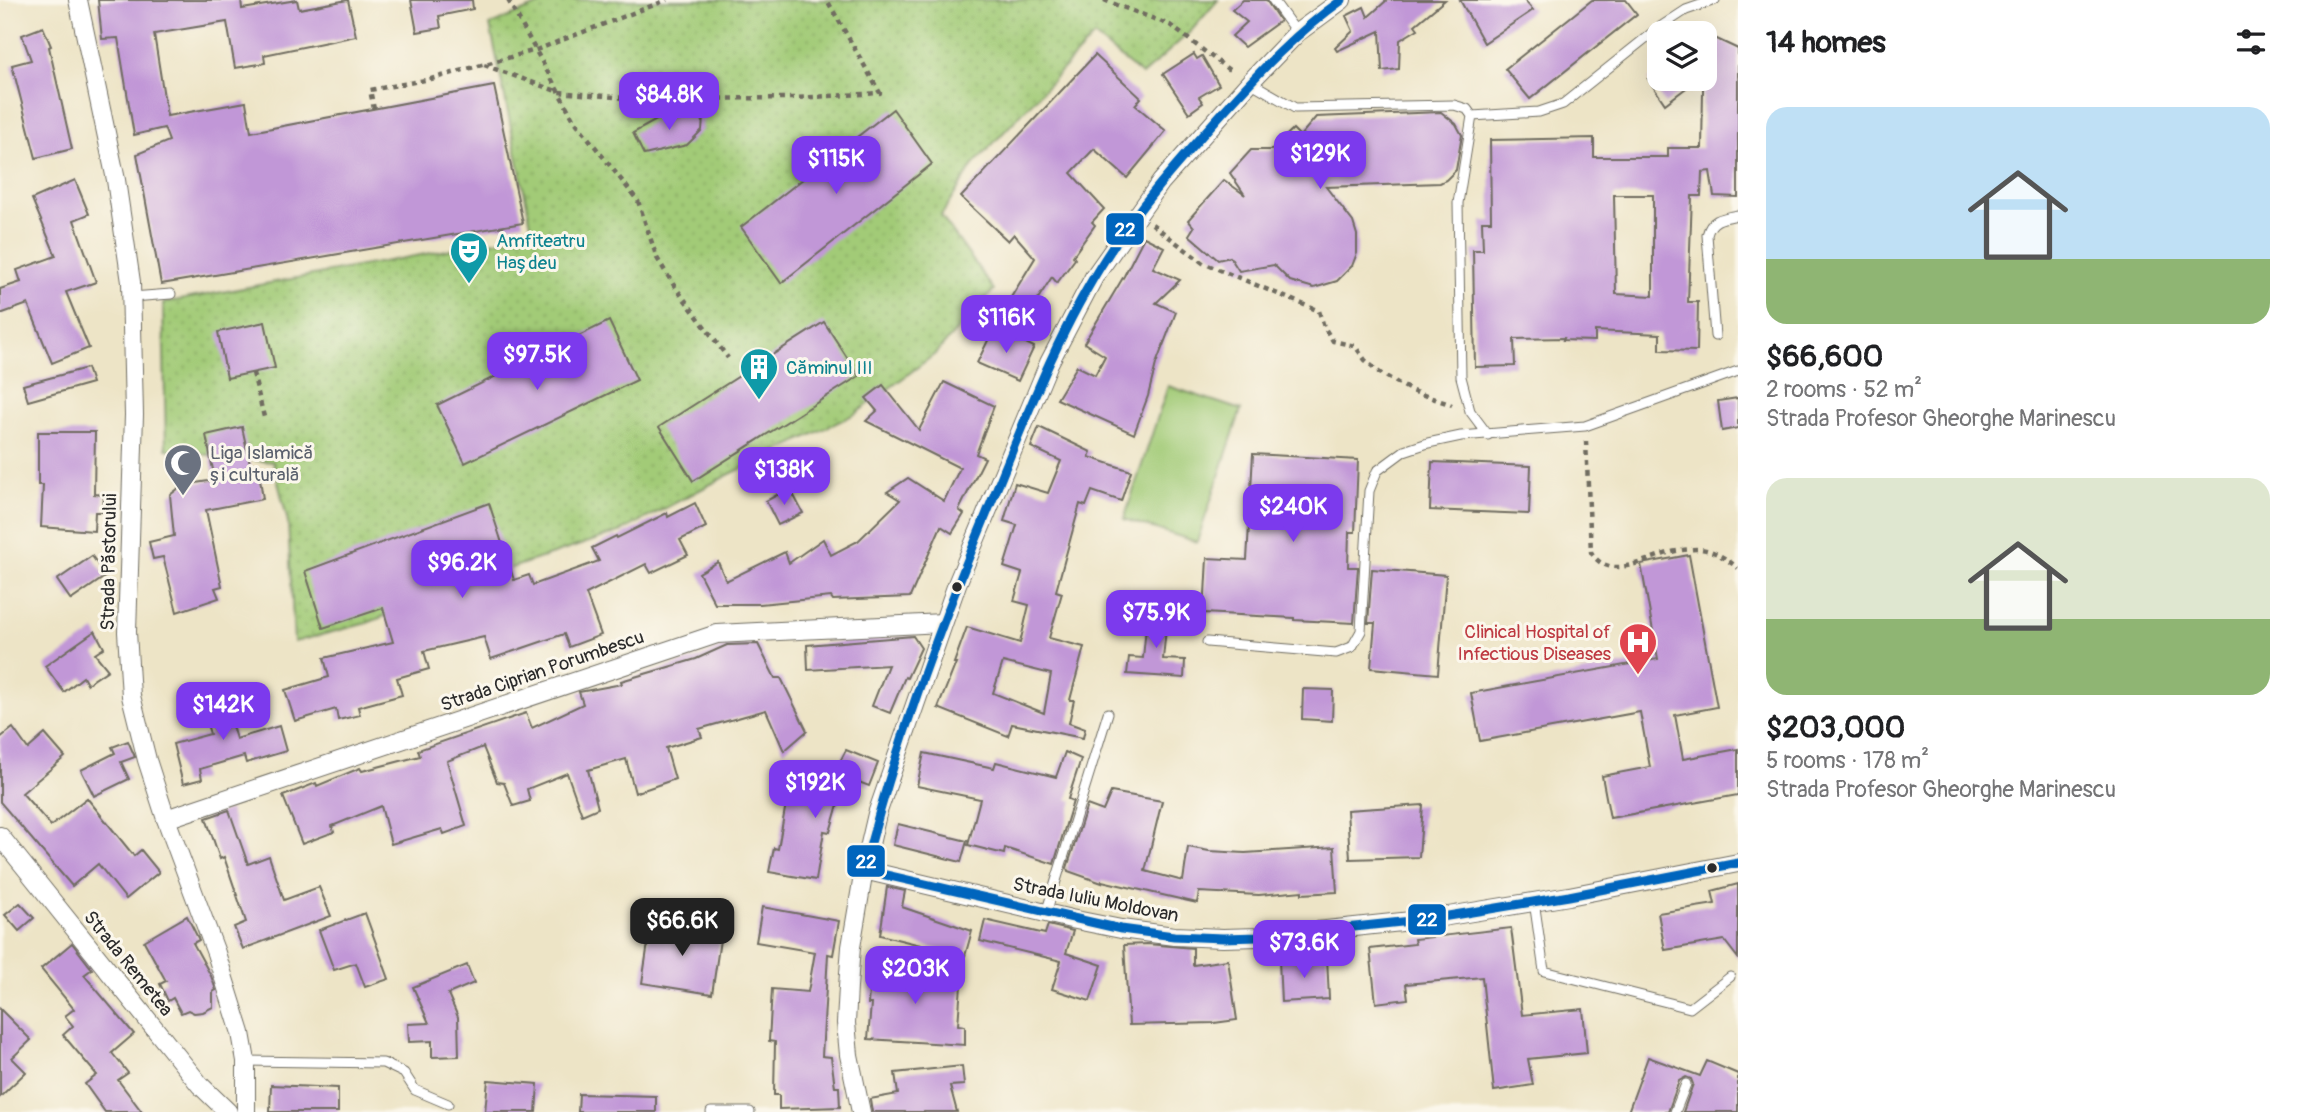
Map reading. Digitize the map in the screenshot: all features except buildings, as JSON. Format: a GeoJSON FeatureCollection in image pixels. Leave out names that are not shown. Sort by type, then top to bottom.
{"type":"FeatureCollection","features":[{"type":"Feature","properties":{"kind":"street","name":"Strada Păstorului"},"geometry":{"type":"LineString","coordinates":[[78,0],[116,180],[132,297],[134,415],[128,670],[136,719],[166,819],[216,953],[241,1033],[246,1062],[246,1112]]}},
{"type":"Feature","properties":{"kind":"street"},"geometry":{"type":"LineString","coordinates":[[862,1112],[849,1055],[846,1023],[851,947],[877,814],[957,584],[1049,363],[1094,277],[1161,182],[1297,33],[1342,0]]}},
{"type":"Feature","properties":{"kind":"street","name":"Strada Ciprian Porumbescu"},"geometry":{"type":"LineString","coordinates":[[166,819],[717,634],[943,623]]}},
{"type":"Feature","properties":{"kind":"street","name":"Strada Remetea"},"geometry":{"type":"LineString","coordinates":[[0,836],[200,1085],[228,1112]]}},
{"type":"Feature","properties":{"kind":"street","name":"Strada Iuliu Moldovan"},"geometry":{"type":"LineString","coordinates":[[864,870],[1135,931],[1223,939],[1430,919],[1738,863]]}},
{"type":"Feature","properties":{"kind":"lane"},"geometry":{"type":"LineString","coordinates":[[1273,0],[1297,33]]}},
{"type":"Feature","properties":{"kind":"lane"},"geometry":{"type":"LineString","coordinates":[[1472,116],[1539,112],[1563,104],[1657,29],[1686,10],[1715,0]]}},
{"type":"Feature","properties":{"kind":"lane"},"geometry":{"type":"LineString","coordinates":[[1250,82],[1294,108],[1454,105],[1467,109],[1472,116],[1458,203],[1461,377],[1470,411],[1488,435]]}},
{"type":"Feature","properties":{"kind":"lane"},"geometry":{"type":"LineString","coordinates":[[1715,336],[1707,235],[1709,226],[1718,219],[1738,215]]}},
{"type":"Feature","properties":{"kind":"lane"},"geometry":{"type":"LineString","coordinates":[[132,297],[170,294]]}},
{"type":"Feature","properties":{"kind":"lane"},"geometry":{"type":"LineString","coordinates":[[1207,642],[1336,653],[1352,647],[1361,631],[1369,491],[1377,471],[1404,451],[1461,436],[1585,426],[1738,371]]}},
{"type":"Feature","properties":{"kind":"lane"},"geometry":{"type":"LineString","coordinates":[[1046,913],[1108,713]]}},
{"type":"Feature","properties":{"kind":"lane"},"geometry":{"type":"LineString","coordinates":[[1534,901],[1544,971],[1690,1008],[1730,977]]}},
{"type":"Feature","properties":{"kind":"lane"},"geometry":{"type":"LineString","coordinates":[[246,1062],[383,1063],[404,1073],[415,1090],[448,1104]]}},
{"type":"Feature","properties":{"kind":"lane"},"geometry":{"type":"LineString","coordinates":[[1675,1112],[1686,1084]]}},
{"type":"Feature","properties":{"kind":"lane"},"geometry":{"type":"LineString","coordinates":[[711,1112],[750,1112]]}},
{"type":"Feature","properties":{"kind":"path"},"geometry":{"type":"LineString","coordinates":[[508,0],[573,120],[638,201],[657,258],[728,358]]}},
{"type":"Feature","properties":{"kind":"path"},"geometry":{"type":"LineString","coordinates":[[374,110],[370,90],[432,79],[536,50],[667,0]]}},
{"type":"Feature","properties":{"kind":"path"},"geometry":{"type":"LineString","coordinates":[[484,65],[559,92],[637,99],[728,99],[880,93],[827,0]]}},
{"type":"Feature","properties":{"kind":"path"},"geometry":{"type":"LineString","coordinates":[[1104,0],[1170,25],[1225,68],[1250,82]]}},
{"type":"Feature","properties":{"kind":"path"},"geometry":{"type":"LineString","coordinates":[[1138,212],[1203,263],[1320,311],[1324,327],[1332,341],[1355,346],[1380,373],[1412,391],[1470,411]]}},
{"type":"Feature","properties":{"kind":"path"},"geometry":{"type":"LineString","coordinates":[[253,373],[264,417]]}},
{"type":"Feature","properties":{"kind":"path"},"geometry":{"type":"LineString","coordinates":[[1585,426],[1591,552],[1596,560],[1608,566],[1622,567],[1672,552],[1699,549],[1718,553],[1738,568]]}},
{"type":"Feature","properties":{"kind":"green space"},"geometry":{"type":"Polygon","coordinates":[[[551,0],[1218,0],[1191,31],[1142,75],[1094,36],[973,165],[941,216],[994,290],[935,354],[855,414],[728,475],[622,531],[484,577],[367,623],[294,642],[288,522],[273,462],[166,449],[163,303],[533,234],[490,25],[551,0]]]}},
{"type":"Feature","properties":{"kind":"green space"},"geometry":{"type":"Polygon","coordinates":[[[1168,386],[1241,410],[1197,542],[1124,519],[1168,386]]]}},
{"type":"Feature","properties":{"kind":"transit line","name":"22"},"geometry":{"type":"LineString","coordinates":[[1342,0],[1280,53],[1192,147],[1133,218],[1088,287],[1040,385],[950,606],[903,737],[864,870],[1121,929],[1174,936],[1223,938],[1259,937],[1430,919],[1569,896],[1738,863]]}},
{"type":"Feature","properties":{"kind":"place","name":"Amfiteatru Hașdeu"},"geometry":{"type":"Point","coordinates":[469,285]}},
{"type":"Feature","properties":{"kind":"place","name":"Căminul III"},"geometry":{"type":"Point","coordinates":[759,401]}},
{"type":"Feature","properties":{"kind":"place","name":"Liga Islamică și culturală"},"geometry":{"type":"Point","coordinates":[183,497]}},
{"type":"Feature","properties":{"kind":"place","name":"Clinical Hospital of Infectious Diseases"},"geometry":{"type":"Point","coordinates":[1638,676]}}]}
